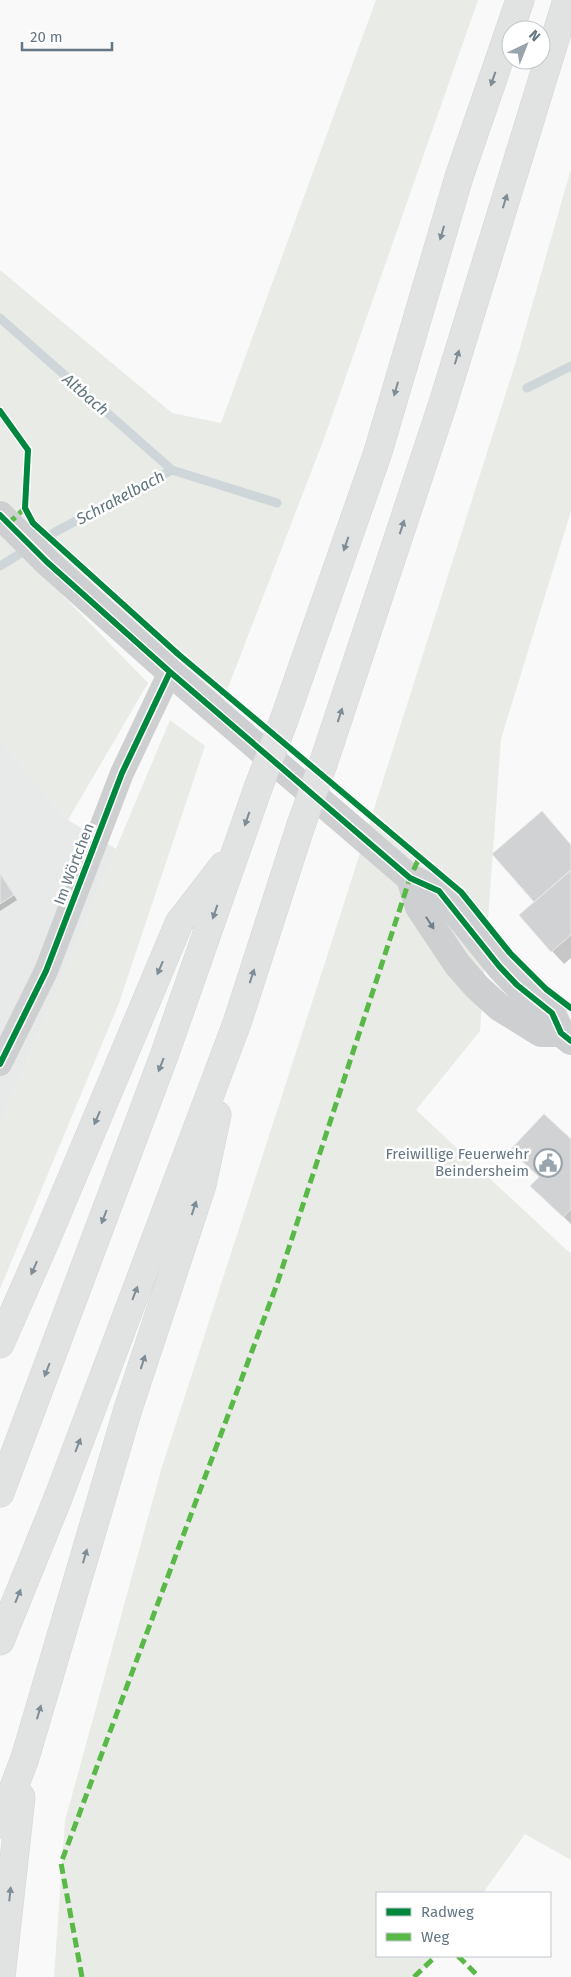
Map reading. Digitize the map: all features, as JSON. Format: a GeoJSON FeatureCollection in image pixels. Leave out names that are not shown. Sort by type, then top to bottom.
{"type":"FeatureCollection","features":[{"type":"Feature","properties":{"kind":"highway"},"geometry":{"type":"LineString","coordinates":[[0,1493],[164,1056],[378,452],[458,176],[520,0]]}},
{"type":"Feature","properties":{"kind":"highway"},"geometry":{"type":"LineString","coordinates":[[0,1641],[58,1498],[237,1023],[301,824],[324,761],[443,403],[567,0]]}},
{"type":"Feature","properties":{"kind":"highway"},"geometry":{"type":"LineString","coordinates":[[0,1344],[45,1242],[178,923],[237,850]]}},
{"type":"Feature","properties":{"kind":"highway"},"geometry":{"type":"LineString","coordinates":[[0,1824],[26,1758],[128,1409],[202,1185],[237,1023]]}},
{"type":"Feature","properties":{"kind":"highway"},"geometry":{"type":"LineString","coordinates":[[1,1977],[26,1758]]}},
{"type":"Feature","properties":{"kind":"street"},"geometry":{"type":"LineString","coordinates":[[0,515],[47,562],[170,672],[410,878],[419,906],[457,964],[499,1007],[541,1033],[566,1037]]}},
{"type":"Feature","properties":{"kind":"street","name":"Im Wörtchen"},"geometry":{"type":"LineString","coordinates":[[0,1064],[46,971],[122,773],[170,672]]}},
{"type":"Feature","properties":{"kind":"shaded area"},"geometry":{"type":"Polygon","coordinates":[[[376,0],[478,0],[325,436],[219,711],[129,637],[0,500],[0,270],[172,413],[221,423],[376,0]]]}},
{"type":"Feature","properties":{"kind":"shaded area"},"geometry":{"type":"Polygon","coordinates":[[[571,169],[571,511],[501,739],[480,1031],[416,1110],[571,1254],[571,1860],[525,1834],[484,1892],[376,1892],[376,1957],[435,1957],[414,1977],[54,1977],[65,1821],[161,1470],[340,916],[517,358],[571,169]]]}},
{"type":"Feature","properties":{"kind":"shaded area"},"geometry":{"type":"Polygon","coordinates":[[[0,531],[148,683],[68,820],[0,740],[0,531]]]}},
{"type":"Feature","properties":{"kind":"shaded area"},"geometry":{"type":"Polygon","coordinates":[[[170,720],[205,746],[119,1003],[0,1289],[0,1125],[170,720]]]}},
{"type":"Feature","properties":{"kind":"shaded area"},"geometry":{"type":"Polygon","coordinates":[[[0,740],[68,820],[116,849],[0,1125],[0,740]]]}},
{"type":"Feature","properties":{"kind":"building"},"geometry":{"type":"Polygon","coordinates":[[[542,811],[571,845],[571,870],[534,902],[492,854],[542,811]]]}},
{"type":"Feature","properties":{"kind":"building"},"geometry":{"type":"Polygon","coordinates":[[[571,870],[571,935],[551,952],[519,915],[571,870]]]}},
{"type":"Feature","properties":{"kind":"building"},"geometry":{"type":"Polygon","coordinates":[[[0,873],[14,895],[0,904],[0,873]]]}},
{"type":"Feature","properties":{"kind":"building","name":"Freiwillige Feuerwehr Beindersheim"},"geometry":{"type":"Polygon","coordinates":[[[544,1114],[571,1139],[571,1209],[563,1217],[530,1186],[539,1177],[510,1150],[544,1114]]]}},
{"type":"Feature","properties":{"kind":"waterway","name":"Altbach"},"geometry":{"type":"LineString","coordinates":[[0,318],[172,470]]}},
{"type":"Feature","properties":{"kind":"waterway","name":"Schrakelbach"},"geometry":{"type":"LineString","coordinates":[[527,388],[571,366]]}},
{"type":"Feature","properties":{"kind":"waterway","name":"Schrakelbach"},"geometry":{"type":"LineString","coordinates":[[0,566],[57,531],[172,470],[277,503]]}},
{"type":"Feature","properties":{"kind":"marked path"},"geometry":{"type":"LineString","coordinates":[[8,524],[25,508]]}},
{"type":"Feature","properties":{"kind":"marked path"},"geometry":{"type":"LineString","coordinates":[[82,1977],[61,1863],[277,1284],[410,878],[420,856]]}},
{"type":"Feature","properties":{"kind":"marked path"},"geometry":{"type":"LineString","coordinates":[[414,1977],[435,1957]]}},
{"type":"Feature","properties":{"kind":"marked path"},"geometry":{"type":"LineString","coordinates":[[459,1957],[479,1977]]}},
{"type":"Feature","properties":{"kind":"cycle path"},"geometry":{"type":"LineString","coordinates":[[0,411],[28,450],[25,508],[33,523],[178,654],[461,892],[510,953],[546,989],[571,1008]]}},
{"type":"Feature","properties":{"kind":"cycle path"},"geometry":{"type":"LineString","coordinates":[[0,515],[47,562],[170,672],[410,878],[439,891],[499,966],[517,985],[552,1013],[561,1033],[571,1041]]}},
{"type":"Feature","properties":{"kind":"cycle path"},"geometry":{"type":"LineString","coordinates":[[0,1064],[46,971],[122,773],[170,672]]}},
{"type":"Feature","properties":{"kind":"place","name":"Freiwillige Feuerwehr Beindersheim"},"geometry":{"type":"Point","coordinates":[548,1163]}}]}
